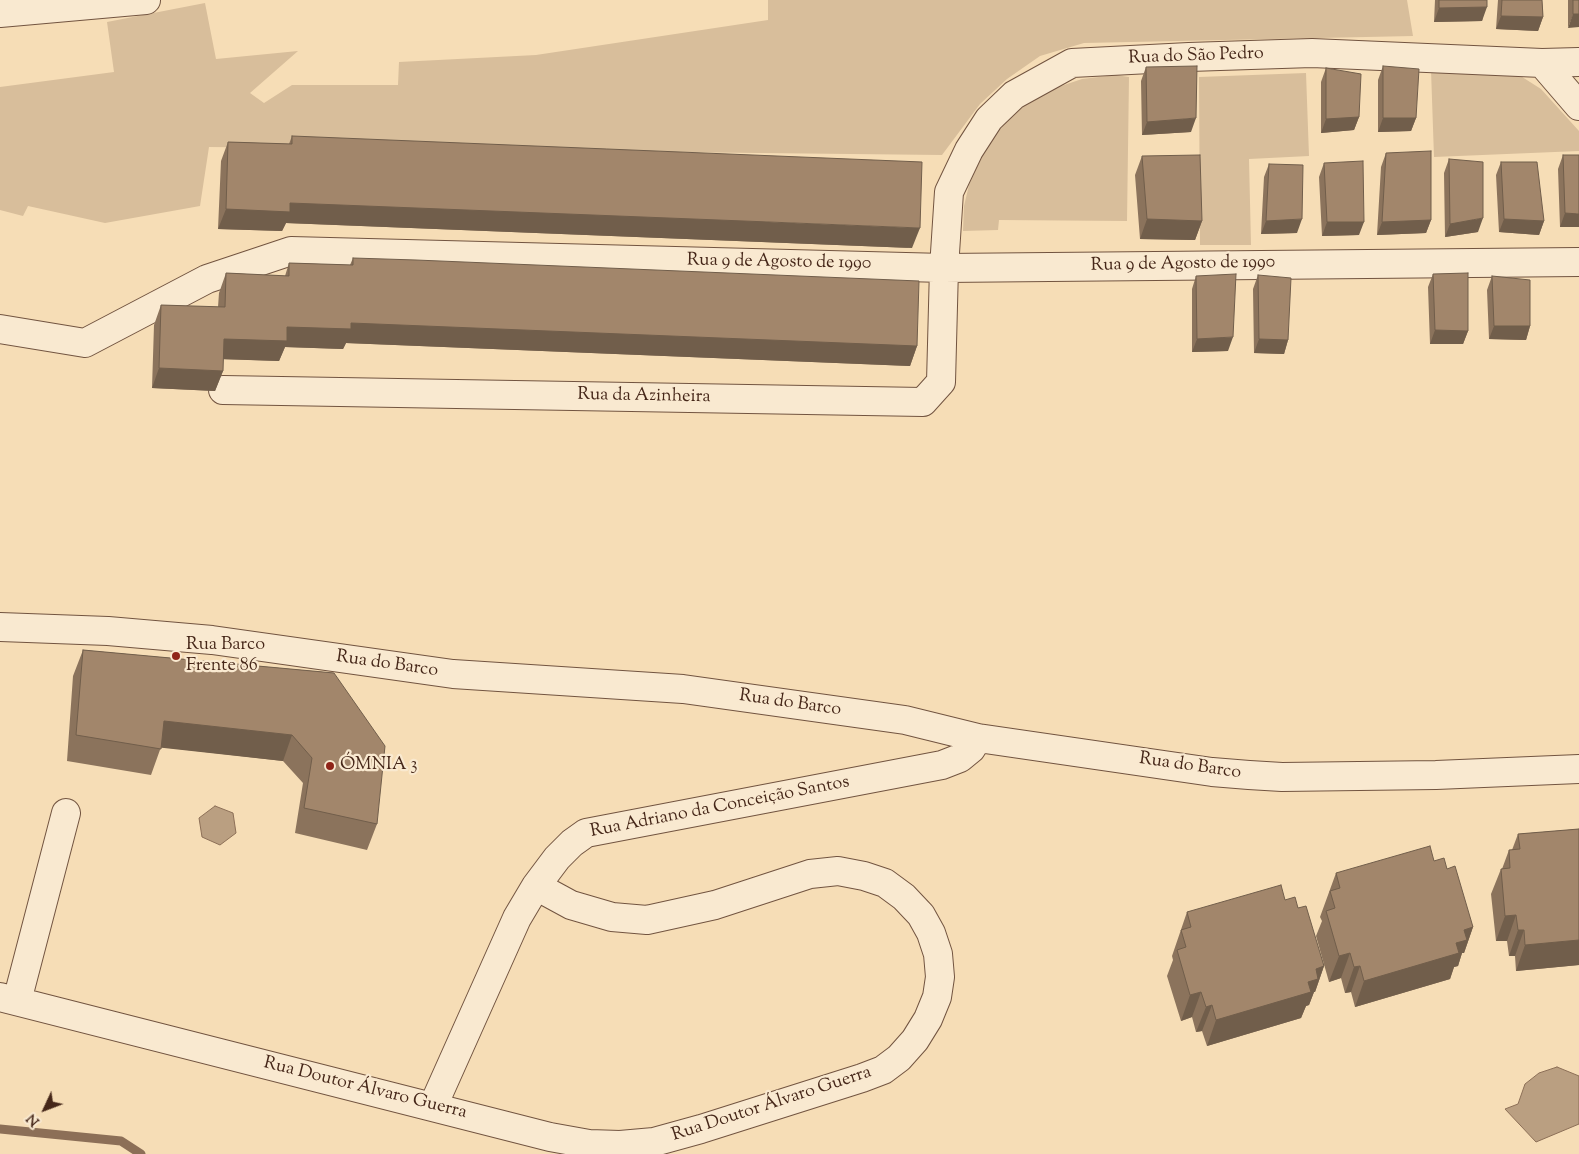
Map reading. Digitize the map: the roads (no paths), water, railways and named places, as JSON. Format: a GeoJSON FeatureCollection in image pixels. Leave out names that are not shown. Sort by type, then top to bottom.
{"type":"FeatureCollection","features":[{"type":"Feature","properties":{"kind":"street"},"geometry":{"type":"LineString","coordinates":[[0,13],[146,0]]}},
{"type":"Feature","properties":{"kind":"street","name":"Rua do São Pedro"},"geometry":{"type":"LineString","coordinates":[[944,268],[949,192],[969,150],[990,119],[1014,95],[1072,63],[1312,53],[1542,63],[1579,62]]}},
{"type":"Feature","properties":{"kind":"street"},"geometry":{"type":"LineString","coordinates":[[1542,63],[1579,106]]}},
{"type":"Feature","properties":{"kind":"street","name":"Rua 9 de Agosto de 1990"},"geometry":{"type":"LineString","coordinates":[[0,330],[85,344],[207,279],[291,251],[944,268],[1579,262]]}},
{"type":"Feature","properties":{"kind":"street","name":"Rua da Azinheira"},"geometry":{"type":"LineString","coordinates":[[223,390],[923,402],[941,382],[944,268]]}},
{"type":"Feature","properties":{"kind":"street","name":"Rua do Barco"},"geometry":{"type":"LineString","coordinates":[[0,627],[108,631],[202,639],[453,674],[683,689],[905,720],[978,738],[1212,772],[1282,777],[1436,775],[1579,769]]}},
{"type":"Feature","properties":{"kind":"street","name":"Rua Adriano da Conceição Santos"},"geometry":{"type":"LineString","coordinates":[[433,1106],[517,918],[536,886],[557,858],[572,843],[586,833],[942,765],[960,758],[971,749],[978,738]]}},
{"type":"Feature","properties":{"kind":"street"},"geometry":{"type":"LineString","coordinates":[[8,999],[66,813]]}},
{"type":"Feature","properties":{"kind":"street","name":"Rua Doutor Álvaro Guerra"},"geometry":{"type":"LineString","coordinates":[[8,999],[550,1137],[589,1144],[620,1145],[654,1142],[701,1129],[883,1070],[899,1058],[915,1040],[928,1019],[937,996],[940,977],[938,954],[931,933],[921,915],[904,897],[885,884],[864,876],[838,871],[810,874],[715,905],[646,920],[612,917],[571,905],[536,886]]}},
{"type":"Feature","properties":{"kind":"waterway"},"geometry":{"type":"LineString","coordinates":[[0,1129],[121,1141],[141,1154]]}},
{"type":"Feature","properties":{"kind":"place","name":"Rua Barco Frente 86"},"geometry":{"type":"Point","coordinates":[176,656]}},
{"type":"Feature","properties":{"kind":"place","name":"ÓMNIA 3"},"geometry":{"type":"Point","coordinates":[330,766]}}]}
